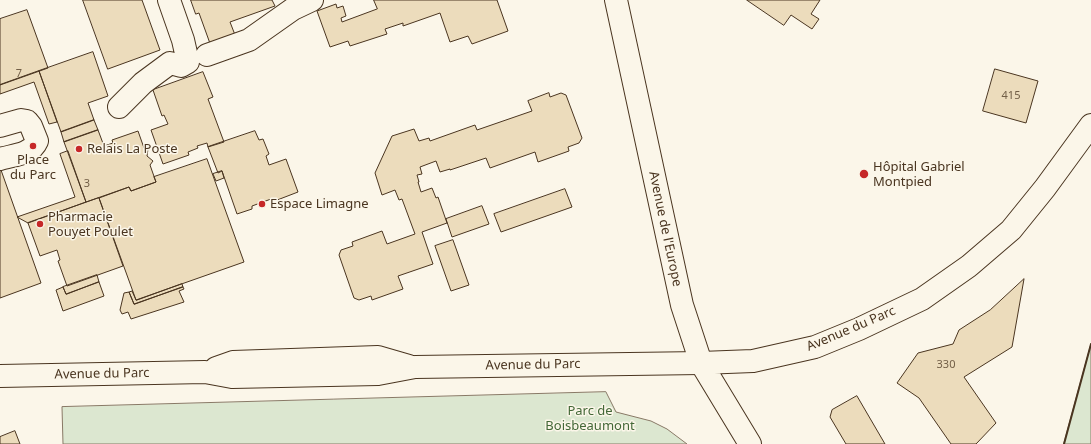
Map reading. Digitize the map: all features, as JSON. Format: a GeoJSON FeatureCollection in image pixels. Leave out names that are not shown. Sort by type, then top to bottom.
{"type":"FeatureCollection","features":[{"type":"Feature","properties":{"kind":"street"},"geometry":{"type":"LineString","coordinates":[[169,0],[197,46]]}},
{"type":"Feature","properties":{"kind":"street"},"geometry":{"type":"LineString","coordinates":[[197,46],[249,40],[293,9],[312,0]]}},
{"type":"Feature","properties":{"kind":"street","name":"Avenue de l'Europe"},"geometry":{"type":"LineString","coordinates":[[616,0],[679,296],[701,363],[750,444]]}},
{"type":"Feature","properties":{"kind":"street"},"geometry":{"type":"LineString","coordinates":[[119,107],[143,83],[170,63],[181,66],[188,62],[197,46]]}},
{"type":"Feature","properties":{"kind":"street"},"geometry":{"type":"LineString","coordinates":[[0,126],[21,120],[27,121],[31,126],[37,141],[34,147],[30,150],[0,159]]}},
{"type":"Feature","properties":{"kind":"street","name":"Avenue du Parc"},"geometry":{"type":"LineString","coordinates":[[0,376],[205,372],[232,377],[378,374],[415,367],[753,361],[815,346],[859,329],[922,298],[969,266],[1011,230],[1045,188],[1091,125]]}},
{"type":"Feature","properties":{"kind":"green space"},"geometry":{"type":"Polygon","coordinates":[[[1091,344],[1091,444],[1064,444],[1091,344]]]}},
{"type":"Feature","properties":{"kind":"green space","name":"Parc de Boisbeaumont"},"geometry":{"type":"Polygon","coordinates":[[[606,392],[616,412],[651,421],[667,429],[687,444],[63,444],[62,407],[606,392]]]}},
{"type":"Feature","properties":{"kind":"building"},"geometry":{"type":"Polygon","coordinates":[[[83,0],[142,0],[160,50],[108,69],[83,0]]]}},
{"type":"Feature","properties":{"kind":"building"},"geometry":{"type":"Polygon","coordinates":[[[191,0],[272,0],[275,6],[230,22],[237,40],[212,49],[199,13],[196,14],[191,0]]]}},
{"type":"Feature","properties":{"kind":"building"},"geometry":{"type":"Polygon","coordinates":[[[374,0],[497,0],[508,31],[472,44],[468,36],[450,42],[440,13],[403,26],[403,23],[385,29],[387,34],[350,46],[348,41],[330,47],[317,11],[336,4],[337,8],[343,6],[346,16],[341,18],[342,22],[377,9],[374,0]]]}},
{"type":"Feature","properties":{"kind":"building"},"geometry":{"type":"Polygon","coordinates":[[[747,0],[820,0],[811,14],[819,19],[812,29],[791,15],[784,25],[747,0]]]}},
{"type":"Feature","properties":{"kind":"building"},"geometry":{"type":"Polygon","coordinates":[[[27,10],[48,68],[0,85],[0,19],[27,10]]]}},
{"type":"Feature","properties":{"kind":"building"},"geometry":{"type":"Polygon","coordinates":[[[93,52],[108,96],[88,103],[94,120],[61,132],[39,71],[93,52]]]}},
{"type":"Feature","properties":{"kind":"building"},"geometry":{"type":"Polygon","coordinates":[[[995,69],[1038,81],[1026,123],[983,111],[995,69]]]}},
{"type":"Feature","properties":{"kind":"building"},"geometry":{"type":"Polygon","coordinates":[[[39,71],[57,122],[49,124],[34,82],[0,94],[0,85],[39,71]]]}},
{"type":"Feature","properties":{"kind":"building"},"geometry":{"type":"Polygon","coordinates":[[[203,72],[213,97],[208,99],[224,142],[208,147],[207,143],[197,146],[198,148],[188,152],[189,155],[163,164],[151,130],[168,124],[164,115],[162,116],[153,90],[203,72]]]}},
{"type":"Feature","properties":{"kind":"building"},"geometry":{"type":"Polygon","coordinates":[[[549,93],[550,97],[561,93],[566,95],[582,138],[579,143],[568,147],[569,151],[538,162],[535,152],[490,168],[486,158],[440,172],[436,161],[420,167],[422,174],[417,175],[421,192],[432,188],[436,198],[438,197],[447,223],[422,232],[433,264],[398,276],[403,289],[372,300],[371,296],[359,300],[354,298],[339,255],[341,250],[353,246],[352,242],[382,231],[387,244],[415,234],[402,199],[399,200],[395,190],[382,195],[375,173],[392,136],[414,129],[419,141],[429,138],[430,141],[475,125],[477,130],[532,111],[528,101],[549,93]]]}},
{"type":"Feature","properties":{"kind":"building"},"geometry":{"type":"Polygon","coordinates":[[[94,120],[98,130],[64,142],[61,132],[94,120]]]}},
{"type":"Feature","properties":{"kind":"building"},"geometry":{"type":"Polygon","coordinates":[[[98,130],[104,146],[113,143],[112,140],[138,131],[144,148],[148,149],[147,156],[153,161],[150,165],[156,182],[131,191],[129,187],[86,202],[64,142],[98,130]]]}},
{"type":"Feature","properties":{"kind":"building"},"geometry":{"type":"Polygon","coordinates":[[[255,131],[259,140],[263,139],[269,154],[266,156],[269,165],[286,159],[298,192],[272,202],[271,199],[252,206],[252,209],[237,214],[222,171],[218,173],[208,147],[255,131]]]}},
{"type":"Feature","properties":{"kind":"building"},"geometry":{"type":"Polygon","coordinates":[[[68,151],[86,202],[28,223],[17,217],[75,197],[60,154],[68,151]]]}},
{"type":"Feature","properties":{"kind":"building"},"geometry":{"type":"Polygon","coordinates":[[[207,159],[244,262],[136,300],[99,198],[129,187],[131,191],[156,182],[154,177],[207,159]]]}},
{"type":"Feature","properties":{"kind":"building"},"geometry":{"type":"Polygon","coordinates":[[[1,170],[41,283],[0,298],[0,171],[1,170]]]}},
{"type":"Feature","properties":{"kind":"building"},"geometry":{"type":"Polygon","coordinates":[[[222,171],[224,178],[216,181],[213,174],[222,171]]]}},
{"type":"Feature","properties":{"kind":"building"},"geometry":{"type":"Polygon","coordinates":[[[565,189],[572,207],[501,232],[494,214],[565,189]]]}},
{"type":"Feature","properties":{"kind":"building"},"geometry":{"type":"Polygon","coordinates":[[[99,198],[123,266],[67,286],[58,261],[60,260],[57,250],[40,256],[28,223],[99,198]]]}},
{"type":"Feature","properties":{"kind":"building"},"geometry":{"type":"Polygon","coordinates":[[[482,206],[489,224],[452,237],[446,219],[482,206]]]}},
{"type":"Feature","properties":{"kind":"building"},"geometry":{"type":"Polygon","coordinates":[[[453,240],[469,285],[451,291],[435,246],[453,240]]]}},
{"type":"Feature","properties":{"kind":"building"},"geometry":{"type":"Polygon","coordinates":[[[97,275],[99,282],[66,294],[63,287],[97,275]]]}},
{"type":"Feature","properties":{"kind":"building"},"geometry":{"type":"Polygon","coordinates":[[[1024,279],[1012,347],[964,377],[996,423],[976,444],[951,444],[919,398],[897,383],[918,353],[953,344],[959,330],[990,310],[1024,279]]]}},
{"type":"Feature","properties":{"kind":"building"},"geometry":{"type":"Polygon","coordinates":[[[99,282],[104,296],[63,311],[56,290],[63,287],[66,294],[99,282]]]}},
{"type":"Feature","properties":{"kind":"building"},"geometry":{"type":"Polygon","coordinates":[[[182,284],[183,287],[134,304],[129,292],[132,291],[136,300],[182,284]]]}},
{"type":"Feature","properties":{"kind":"building"},"geometry":{"type":"Polygon","coordinates":[[[183,287],[184,289],[179,291],[184,302],[131,319],[128,312],[122,314],[120,310],[124,293],[129,292],[134,304],[183,287]]]}},
{"type":"Feature","properties":{"kind":"building"},"geometry":{"type":"Polygon","coordinates":[[[857,396],[885,444],[846,444],[830,417],[832,410],[857,396]]]}},
{"type":"Feature","properties":{"kind":"building"},"geometry":{"type":"Polygon","coordinates":[[[15,431],[20,444],[0,444],[0,437],[15,431]]]}},
{"type":"Feature","properties":{"kind":"wall"},"geometry":{"type":"LineString","coordinates":[[1064,444],[1091,344]]}},
{"type":"Feature","properties":{"kind":"place","name":"Place du Parc"},"geometry":{"type":"Point","coordinates":[33,146]}},
{"type":"Feature","properties":{"kind":"place","name":"Relais La Poste"},"geometry":{"type":"Point","coordinates":[79,149]}},
{"type":"Feature","properties":{"kind":"place","name":"Hôpital Gabriel Montpied"},"geometry":{"type":"Point","coordinates":[864,174]}},
{"type":"Feature","properties":{"kind":"place","name":"Espace Limagne"},"geometry":{"type":"Point","coordinates":[262,204]}},
{"type":"Feature","properties":{"kind":"place","name":"Pharmacie Pouyet Poulet"},"geometry":{"type":"Point","coordinates":[40,224]}}]}
